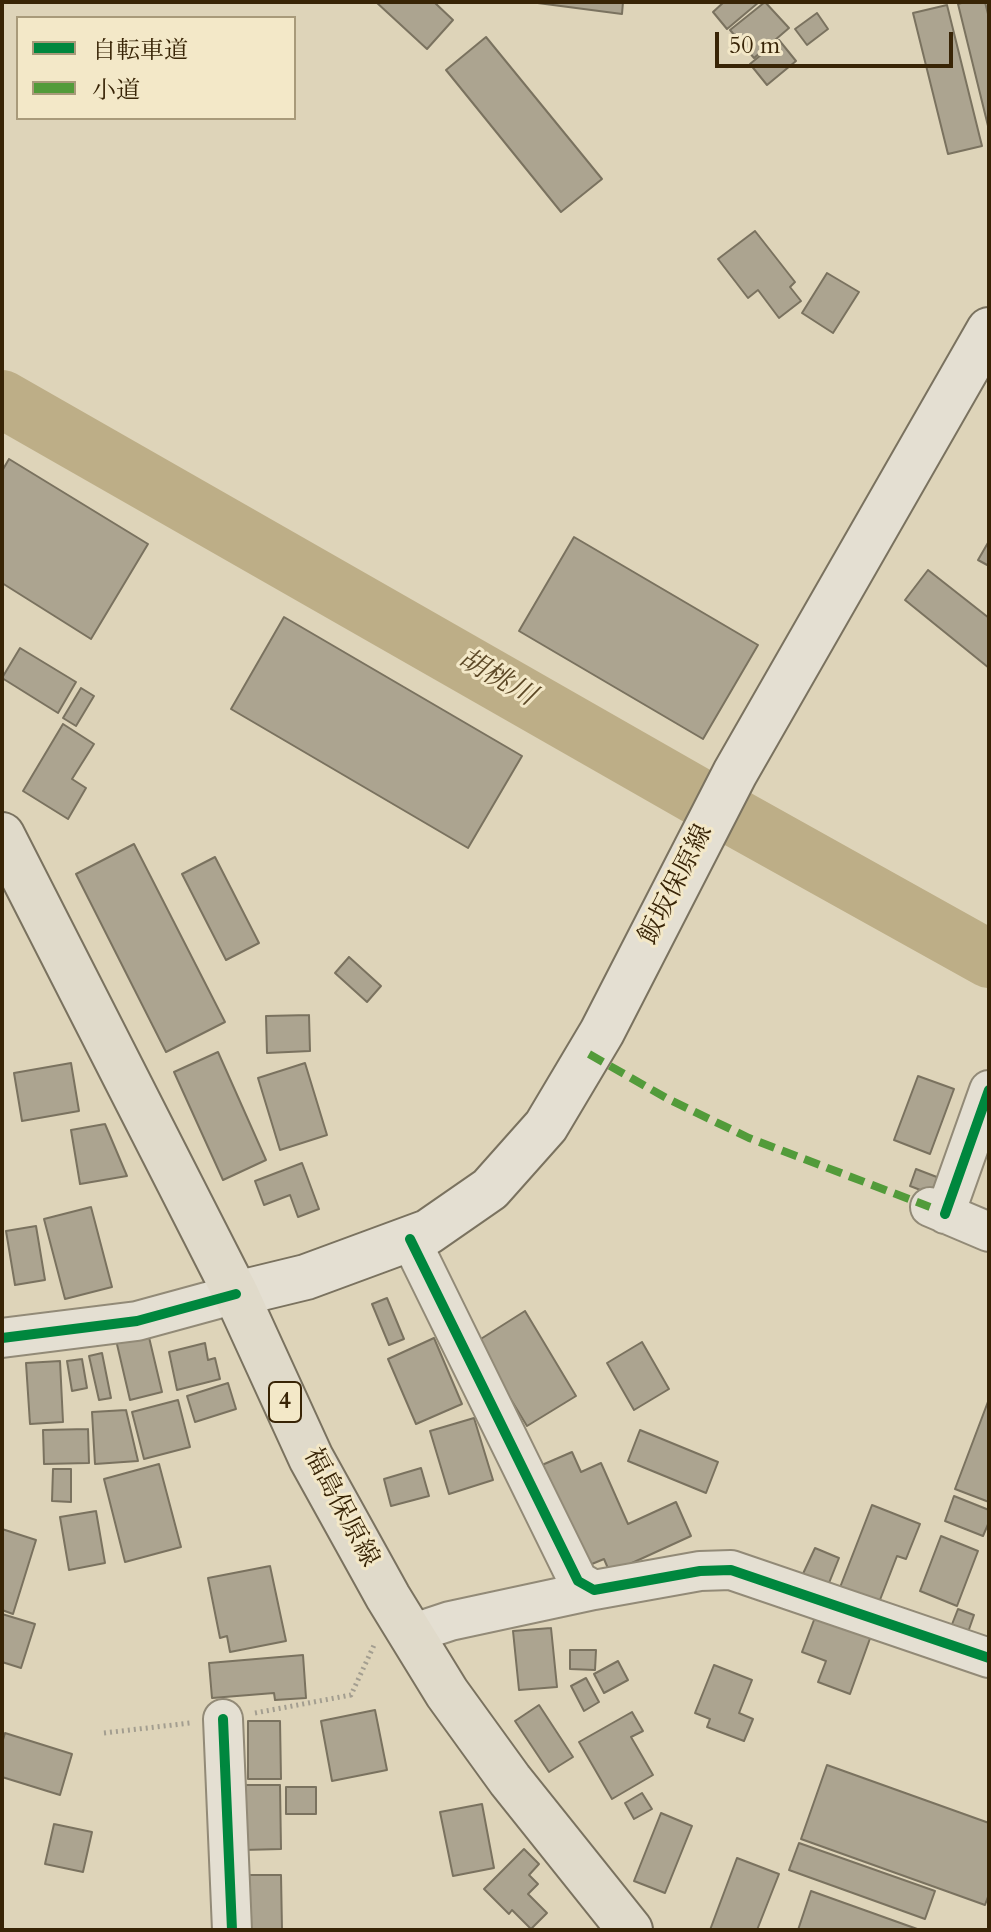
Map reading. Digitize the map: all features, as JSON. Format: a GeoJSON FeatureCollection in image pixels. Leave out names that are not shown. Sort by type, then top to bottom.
{"type":"FeatureCollection","features":[{"type":"Feature","properties":{"kind":"main road","name":"飯坂保原線"},"geometry":{"type":"LineString","coordinates":[[236,1294],[306,1277],[428,1232],[490,1189],[546,1126],[602,1032],[735,773],[989,330]]}},
{"type":"Feature","properties":{"kind":"main road","name":"福島保原線"},"geometry":{"type":"LineString","coordinates":[[2,835],[236,1294],[311,1458],[406,1625],[447,1693],[510,1780],[630,1930]]}},
{"type":"Feature","properties":{"kind":"street"},"geometry":{"type":"LineString","coordinates":[[989,1090],[937,1210],[989,1232]]}},
{"type":"Feature","properties":{"kind":"street"},"geometry":{"type":"LineString","coordinates":[[410,1239],[578,1581],[594,1590]]}},
{"type":"Feature","properties":{"kind":"street"},"geometry":{"type":"LineString","coordinates":[[2,1338],[137,1321],[236,1294]]}},
{"type":"Feature","properties":{"kind":"street"},"geometry":{"type":"LineString","coordinates":[[406,1625],[450,1621],[700,1571],[731,1570],[989,1658]]}},
{"type":"Feature","properties":{"kind":"street"},"geometry":{"type":"LineString","coordinates":[[223,1719],[232,1930]]}},
{"type":"Feature","properties":{"kind":"path"},"geometry":{"type":"LineString","coordinates":[[104,1733],[223,1719],[351,1695],[375,1644],[406,1625]]}},
{"type":"Feature","properties":{"kind":"building"},"geometry":{"type":"Polygon","coordinates":[[[376,2],[434,2],[453,20],[427,49],[376,2]]]}},
{"type":"Feature","properties":{"kind":"building"},"geometry":{"type":"Polygon","coordinates":[[[530,2],[623,2],[622,14],[530,2]]]}},
{"type":"Feature","properties":{"kind":"building"},"geometry":{"type":"Polygon","coordinates":[[[724,2],[759,2],[727,29],[713,12],[724,2]]]}},
{"type":"Feature","properties":{"kind":"building"},"geometry":{"type":"Polygon","coordinates":[[[765,2],[789,28],[754,58],[730,30],[765,2]]]}},
{"type":"Feature","properties":{"kind":"building"},"geometry":{"type":"Polygon","coordinates":[[[985,2],[989,18],[989,130],[958,4],[985,2]]]}},
{"type":"Feature","properties":{"kind":"building"},"geometry":{"type":"Polygon","coordinates":[[[947,5],[982,146],[948,154],[913,13],[947,5]]]}},
{"type":"Feature","properties":{"kind":"building"},"geometry":{"type":"Polygon","coordinates":[[[817,13],[828,29],[807,45],[795,29],[817,13]]]}},
{"type":"Feature","properties":{"kind":"building"},"geometry":{"type":"Polygon","coordinates":[[[486,37],[602,179],[561,212],[446,70],[486,37]]]}},
{"type":"Feature","properties":{"kind":"building"},"geometry":{"type":"Polygon","coordinates":[[[779,40],[796,61],[767,85],[750,64],[779,40]]]}},
{"type":"Feature","properties":{"kind":"building"},"geometry":{"type":"Polygon","coordinates":[[[755,231],[795,282],[790,287],[801,301],[779,318],[758,290],[748,298],[718,259],[755,231]]]}},
{"type":"Feature","properties":{"kind":"building"},"geometry":{"type":"Polygon","coordinates":[[[827,273],[859,292],[833,333],[802,313],[827,273]]]}},
{"type":"Feature","properties":{"kind":"building"},"geometry":{"type":"Polygon","coordinates":[[[9,459],[148,544],[91,639],[2,583],[2,471],[9,459]]]}},
{"type":"Feature","properties":{"kind":"building"},"geometry":{"type":"Polygon","coordinates":[[[574,537],[758,645],[703,739],[519,631],[574,537]]]}},
{"type":"Feature","properties":{"kind":"building"},"geometry":{"type":"Polygon","coordinates":[[[989,541],[989,566],[978,560],[989,541]]]}},
{"type":"Feature","properties":{"kind":"building"},"geometry":{"type":"Polygon","coordinates":[[[928,570],[989,618],[989,668],[905,600],[928,570]]]}},
{"type":"Feature","properties":{"kind":"building"},"geometry":{"type":"Polygon","coordinates":[[[284,617],[522,756],[468,848],[231,709],[284,617]]]}},
{"type":"Feature","properties":{"kind":"building"},"geometry":{"type":"Polygon","coordinates":[[[20,648],[76,682],[58,713],[2,678],[20,648]]]}},
{"type":"Feature","properties":{"kind":"building"},"geometry":{"type":"Polygon","coordinates":[[[81,688],[94,696],[76,726],[63,718],[81,688]]]}},
{"type":"Feature","properties":{"kind":"building"},"geometry":{"type":"Polygon","coordinates":[[[63,724],[94,744],[72,779],[86,788],[68,819],[23,791],[63,724]]]}},
{"type":"Feature","properties":{"kind":"building"},"geometry":{"type":"Polygon","coordinates":[[[134,844],[225,1022],[166,1052],[76,874],[134,844]]]}},
{"type":"Feature","properties":{"kind":"building"},"geometry":{"type":"Polygon","coordinates":[[[215,857],[259,943],[226,960],[182,874],[215,857]]]}},
{"type":"Feature","properties":{"kind":"building"},"geometry":{"type":"Polygon","coordinates":[[[349,957],[381,986],[367,1002],[335,973],[349,957]]]}},
{"type":"Feature","properties":{"kind":"building"},"geometry":{"type":"Polygon","coordinates":[[[309,1015],[310,1051],[267,1053],[266,1016],[309,1015]]]}},
{"type":"Feature","properties":{"kind":"building"},"geometry":{"type":"Polygon","coordinates":[[[218,1052],[266,1160],[223,1180],[174,1072],[218,1052]]]}},
{"type":"Feature","properties":{"kind":"building"},"geometry":{"type":"Polygon","coordinates":[[[71,1063],[79,1111],[22,1121],[14,1073],[71,1063]]]}},
{"type":"Feature","properties":{"kind":"building"},"geometry":{"type":"Polygon","coordinates":[[[305,1063],[327,1135],[280,1150],[258,1078],[305,1063]]]}},
{"type":"Feature","properties":{"kind":"building"},"geometry":{"type":"Polygon","coordinates":[[[918,1076],[954,1089],[930,1154],[894,1140],[918,1076]]]}},
{"type":"Feature","properties":{"kind":"building"},"geometry":{"type":"Polygon","coordinates":[[[105,1124],[127,1176],[80,1184],[71,1130],[105,1124]]]}},
{"type":"Feature","properties":{"kind":"building"},"geometry":{"type":"Polygon","coordinates":[[[302,1163],[319,1209],[298,1217],[290,1195],[264,1205],[255,1181],[302,1163]]]}},
{"type":"Feature","properties":{"kind":"building"},"geometry":{"type":"Polygon","coordinates":[[[916,1169],[942,1179],[936,1196],[910,1186],[916,1169]]]}},
{"type":"Feature","properties":{"kind":"building"},"geometry":{"type":"Polygon","coordinates":[[[91,1207],[112,1287],[65,1299],[44,1219],[91,1207]]]}},
{"type":"Feature","properties":{"kind":"building"},"geometry":{"type":"Polygon","coordinates":[[[36,1226],[45,1280],[15,1285],[6,1231],[36,1226]]]}},
{"type":"Feature","properties":{"kind":"building"},"geometry":{"type":"Polygon","coordinates":[[[387,1298],[404,1339],[389,1345],[372,1304],[387,1298]]]}},
{"type":"Feature","properties":{"kind":"building"},"geometry":{"type":"Polygon","coordinates":[[[525,1311],[576,1396],[527,1426],[476,1342],[525,1311]]]}},
{"type":"Feature","properties":{"kind":"building"},"geometry":{"type":"Polygon","coordinates":[[[148,1333],[162,1392],[130,1400],[116,1340],[148,1333]]]}},
{"type":"Feature","properties":{"kind":"building"},"geometry":{"type":"Polygon","coordinates":[[[434,1338],[462,1404],[416,1424],[388,1359],[434,1338]]]}},
{"type":"Feature","properties":{"kind":"building"},"geometry":{"type":"Polygon","coordinates":[[[642,1342],[669,1389],[634,1410],[607,1363],[642,1342]]]}},
{"type":"Feature","properties":{"kind":"building"},"geometry":{"type":"Polygon","coordinates":[[[205,1343],[208,1360],[215,1358],[220,1379],[177,1390],[169,1352],[205,1343]]]}},
{"type":"Feature","properties":{"kind":"building"},"geometry":{"type":"Polygon","coordinates":[[[102,1353],[111,1398],[99,1400],[89,1356],[102,1353]]]}},
{"type":"Feature","properties":{"kind":"building"},"geometry":{"type":"Polygon","coordinates":[[[82,1359],[87,1388],[72,1391],[67,1361],[82,1359]]]}},
{"type":"Feature","properties":{"kind":"building"},"geometry":{"type":"Polygon","coordinates":[[[60,1361],[63,1422],[30,1424],[26,1363],[60,1361]]]}},
{"type":"Feature","properties":{"kind":"building"},"geometry":{"type":"Polygon","coordinates":[[[228,1383],[236,1409],[195,1422],[187,1396],[228,1383]]]}},
{"type":"Feature","properties":{"kind":"building"},"geometry":{"type":"Polygon","coordinates":[[[989,1399],[989,1502],[955,1489],[989,1399]]]}},
{"type":"Feature","properties":{"kind":"building"},"geometry":{"type":"Polygon","coordinates":[[[178,1400],[190,1447],[144,1459],[132,1412],[178,1400]]]}},
{"type":"Feature","properties":{"kind":"building"},"geometry":{"type":"Polygon","coordinates":[[[126,1410],[138,1461],[95,1464],[92,1412],[126,1410]]]}},
{"type":"Feature","properties":{"kind":"building"},"geometry":{"type":"Polygon","coordinates":[[[474,1418],[493,1480],[449,1494],[430,1431],[474,1418]]]}},
{"type":"Feature","properties":{"kind":"building"},"geometry":{"type":"Polygon","coordinates":[[[88,1429],[89,1463],[44,1464],[43,1430],[88,1429]]]}},
{"type":"Feature","properties":{"kind":"building"},"geometry":{"type":"Polygon","coordinates":[[[640,1430],[718,1462],[706,1493],[628,1461],[640,1430]]]}},
{"type":"Feature","properties":{"kind":"building"},"geometry":{"type":"Polygon","coordinates":[[[572,1452],[581,1472],[601,1463],[628,1524],[676,1502],[691,1536],[610,1573],[604,1559],[587,1566],[542,1465],[572,1452]]]}},
{"type":"Feature","properties":{"kind":"building"},"geometry":{"type":"Polygon","coordinates":[[[159,1464],[181,1547],[125,1562],[104,1479],[159,1464]]]}},
{"type":"Feature","properties":{"kind":"building"},"geometry":{"type":"Polygon","coordinates":[[[421,1468],[429,1496],[391,1506],[384,1479],[421,1468]]]}},
{"type":"Feature","properties":{"kind":"building"},"geometry":{"type":"Polygon","coordinates":[[[53,1469],[71,1469],[71,1502],[52,1501],[53,1469]]]}},
{"type":"Feature","properties":{"kind":"building"},"geometry":{"type":"Polygon","coordinates":[[[954,1496],[989,1510],[989,1522],[983,1536],[945,1521],[954,1496]]]}},
{"type":"Feature","properties":{"kind":"building"},"geometry":{"type":"Polygon","coordinates":[[[872,1505],[920,1524],[906,1559],[897,1556],[878,1605],[839,1590],[872,1505]]]}},
{"type":"Feature","properties":{"kind":"building"},"geometry":{"type":"Polygon","coordinates":[[[96,1511],[105,1563],[69,1570],[60,1517],[96,1511]]]}},
{"type":"Feature","properties":{"kind":"building"},"geometry":{"type":"Polygon","coordinates":[[[2,1529],[36,1540],[13,1614],[2,1610],[2,1529]]]}},
{"type":"Feature","properties":{"kind":"building"},"geometry":{"type":"Polygon","coordinates":[[[941,1536],[978,1551],[957,1606],[920,1591],[941,1536]]]}},
{"type":"Feature","properties":{"kind":"building"},"geometry":{"type":"Polygon","coordinates":[[[815,1548],[839,1558],[827,1588],[801,1578],[815,1548]]]}},
{"type":"Feature","properties":{"kind":"building"},"geometry":{"type":"Polygon","coordinates":[[[270,1566],[286,1641],[230,1652],[227,1636],[220,1638],[208,1578],[270,1566]]]}},
{"type":"Feature","properties":{"kind":"building"},"geometry":{"type":"Polygon","coordinates":[[[958,1609],[974,1615],[966,1638],[949,1632],[958,1609]]]}},
{"type":"Feature","properties":{"kind":"building"},"geometry":{"type":"Polygon","coordinates":[[[817,1612],[872,1633],[850,1694],[818,1682],[826,1661],[802,1652],[817,1612]]]}},
{"type":"Feature","properties":{"kind":"building"},"geometry":{"type":"Polygon","coordinates":[[[2,1614],[35,1624],[21,1668],[2,1662],[2,1614]]]}},
{"type":"Feature","properties":{"kind":"building"},"geometry":{"type":"Polygon","coordinates":[[[551,1628],[557,1687],[519,1690],[513,1631],[551,1628]]]}},
{"type":"Feature","properties":{"kind":"building"},"geometry":{"type":"Polygon","coordinates":[[[570,1650],[596,1650],[595,1670],[570,1669],[570,1650]]]}},
{"type":"Feature","properties":{"kind":"building"},"geometry":{"type":"Polygon","coordinates":[[[303,1655],[306,1698],[275,1700],[274,1693],[212,1698],[209,1663],[303,1655]]]}},
{"type":"Feature","properties":{"kind":"building"},"geometry":{"type":"Polygon","coordinates":[[[618,1661],[628,1680],[604,1693],[594,1674],[618,1661]]]}},
{"type":"Feature","properties":{"kind":"building"},"geometry":{"type":"Polygon","coordinates":[[[714,1665],[752,1680],[739,1713],[753,1719],[744,1741],[707,1727],[710,1719],[695,1713],[714,1665]]]}},
{"type":"Feature","properties":{"kind":"building"},"geometry":{"type":"Polygon","coordinates":[[[586,1678],[599,1702],[584,1711],[571,1686],[586,1678]]]}},
{"type":"Feature","properties":{"kind":"building"},"geometry":{"type":"Polygon","coordinates":[[[539,1705],[573,1757],[549,1772],[515,1721],[539,1705]]]}},
{"type":"Feature","properties":{"kind":"building"},"geometry":{"type":"Polygon","coordinates":[[[375,1710],[387,1770],[332,1781],[321,1721],[375,1710]]]}},
{"type":"Feature","properties":{"kind":"building"},"geometry":{"type":"Polygon","coordinates":[[[632,1712],[643,1731],[631,1737],[653,1775],[612,1799],[579,1742],[632,1712]]]}},
{"type":"Feature","properties":{"kind":"building"},"geometry":{"type":"Polygon","coordinates":[[[248,1721],[280,1721],[281,1779],[248,1779],[248,1721]]]}},
{"type":"Feature","properties":{"kind":"building"},"geometry":{"type":"Polygon","coordinates":[[[5,1733],[72,1754],[60,1795],[2,1777],[5,1733]]]}},
{"type":"Feature","properties":{"kind":"building"},"geometry":{"type":"Polygon","coordinates":[[[827,1765],[989,1823],[989,1894],[985,1905],[801,1839],[827,1765]]]}},
{"type":"Feature","properties":{"kind":"building"},"geometry":{"type":"Polygon","coordinates":[[[242,1785],[280,1785],[281,1849],[243,1850],[242,1785]]]}},
{"type":"Feature","properties":{"kind":"building"},"geometry":{"type":"Polygon","coordinates":[[[286,1787],[316,1787],[316,1814],[286,1814],[286,1787]]]}},
{"type":"Feature","properties":{"kind":"building"},"geometry":{"type":"Polygon","coordinates":[[[642,1793],[652,1809],[634,1819],[625,1803],[642,1793]]]}},
{"type":"Feature","properties":{"kind":"building"},"geometry":{"type":"Polygon","coordinates":[[[482,1804],[494,1868],[453,1876],[440,1812],[482,1804]]]}},
{"type":"Feature","properties":{"kind":"building"},"geometry":{"type":"Polygon","coordinates":[[[661,1813],[692,1826],[665,1893],[634,1881],[661,1813]]]}},
{"type":"Feature","properties":{"kind":"building"},"geometry":{"type":"Polygon","coordinates":[[[54,1824],[92,1832],[83,1872],[45,1864],[54,1824]]]}},
{"type":"Feature","properties":{"kind":"building"},"geometry":{"type":"Polygon","coordinates":[[[799,1843],[935,1891],[925,1919],[789,1870],[799,1843]]]}},
{"type":"Feature","properties":{"kind":"building"},"geometry":{"type":"Polygon","coordinates":[[[524,1849],[539,1864],[529,1875],[538,1884],[528,1894],[547,1913],[531,1929],[512,1910],[509,1914],[484,1889],[524,1849]]]}},
{"type":"Feature","properties":{"kind":"building"},"geometry":{"type":"Polygon","coordinates":[[[737,1858],[779,1874],[757,1930],[710,1930],[737,1858]]]}},
{"type":"Feature","properties":{"kind":"building"},"geometry":{"type":"Polygon","coordinates":[[[246,1875],[281,1875],[282,1930],[247,1930],[246,1875]]]}},
{"type":"Feature","properties":{"kind":"building"},"geometry":{"type":"Polygon","coordinates":[[[811,1891],[920,1930],[798,1930],[811,1891]]]}},
{"type":"Feature","properties":{"kind":"waterway","name":"胡桃川"},"geometry":{"type":"LineString","coordinates":[[2,399],[989,959]]}},
{"type":"Feature","properties":{"kind":"marked path"},"geometry":{"type":"LineString","coordinates":[[589,1054],[668,1099],[749,1138],[930,1207]]}},
{"type":"Feature","properties":{"kind":"cycle path"},"geometry":{"type":"LineString","coordinates":[[945,1214],[989,1090]]}},
{"type":"Feature","properties":{"kind":"cycle path"},"geometry":{"type":"LineString","coordinates":[[410,1239],[578,1581],[594,1590],[700,1571],[731,1570],[989,1658]]}},
{"type":"Feature","properties":{"kind":"cycle path"},"geometry":{"type":"LineString","coordinates":[[2,1338],[137,1321],[236,1294]]}},
{"type":"Feature","properties":{"kind":"cycle path"},"geometry":{"type":"LineString","coordinates":[[223,1719],[232,1930]]}}]}
